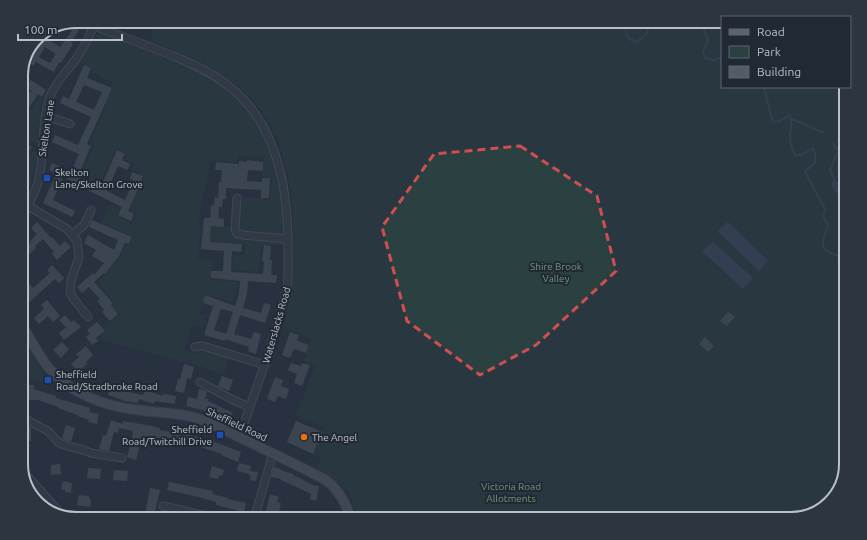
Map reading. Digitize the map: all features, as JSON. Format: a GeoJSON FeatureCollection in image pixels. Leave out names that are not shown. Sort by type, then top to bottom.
{"type":"FeatureCollection","features":[{"type":"Feature","properties":{"kind":"main road","name":"Sheffield Road"},"geometry":{"type":"LineString","coordinates":[[28,344],[55,375],[85,395],[110,404],[137,410],[194,417],[211,423],[332,484],[344,502],[348,512]]}},
{"type":"Feature","properties":{"kind":"street","name":"Skelton Lane"},"geometry":{"type":"LineString","coordinates":[[28,206],[39,178],[43,133],[48,106],[54,88],[83,48],[93,28]]}},
{"type":"Feature","properties":{"kind":"street","name":"Waterslacks Road"},"geometry":{"type":"LineString","coordinates":[[105,28],[197,66],[226,83],[251,108],[265,128],[274,148],[283,185],[287,216],[288,281],[276,332],[238,437]]}},
{"type":"Feature","properties":{"kind":"street"},"geometry":{"type":"LineString","coordinates":[[46,116],[70,124]]}},
{"type":"Feature","properties":{"kind":"street"},"geometry":{"type":"LineString","coordinates":[[237,198],[235,230],[238,234],[288,239]]}},
{"type":"Feature","properties":{"kind":"street"},"geometry":{"type":"LineString","coordinates":[[28,206],[68,229],[77,241],[79,257],[71,281],[70,292],[72,298],[88,317]]}},
{"type":"Feature","properties":{"kind":"street"},"geometry":{"type":"LineString","coordinates":[[72,235],[84,225],[91,210]]}},
{"type":"Feature","properties":{"kind":"street"},"geometry":{"type":"LineString","coordinates":[[195,347],[203,346],[265,365]]}},
{"type":"Feature","properties":{"kind":"street"},"geometry":{"type":"LineString","coordinates":[[200,382],[235,401],[250,407]]}},
{"type":"Feature","properties":{"kind":"street"},"geometry":{"type":"LineString","coordinates":[[28,420],[48,430],[59,443],[91,452],[122,458]]}},
{"type":"Feature","properties":{"kind":"street"},"geometry":{"type":"LineString","coordinates":[[256,512],[274,454]]}},
{"type":"Feature","properties":{"kind":"street"},"geometry":{"type":"LineString","coordinates":[[32,481],[55,507]]}},
{"type":"Feature","properties":{"kind":"street"},"geometry":{"type":"LineString","coordinates":[[163,506],[189,512]]}},
{"type":"Feature","properties":{"kind":"highlighted area"},"geometry":{"type":"Polygon","coordinates":[[[520,146],[597,196],[616,271],[536,345],[480,375],[407,321],[382,227],[434,154],[520,146]]]}},
{"type":"Feature","properties":{"kind":"green space","name":"Shire Brook Valley"},"geometry":{"type":"Polygon","coordinates":[[[154,28],[721,28],[721,88],[839,88],[839,470],[833,488],[825,498],[815,506],[797,512],[356,512],[349,492],[336,481],[317,469],[321,457],[313,454],[324,426],[296,416],[315,366],[304,361],[312,339],[284,328],[291,287],[294,237],[291,192],[286,167],[278,140],[268,121],[255,102],[237,85],[214,69],[197,60],[150,41],[154,28]]]}},
{"type":"Feature","properties":{"kind":"green space"},"geometry":{"type":"Polygon","coordinates":[[[101,33],[174,59],[212,77],[238,97],[256,118],[270,146],[285,217],[285,245],[262,245],[259,272],[232,270],[234,255],[244,255],[245,244],[211,241],[210,227],[241,227],[242,197],[270,199],[271,178],[262,176],[263,157],[238,156],[237,162],[210,161],[198,225],[201,226],[198,259],[212,260],[211,280],[238,282],[233,302],[206,294],[200,314],[206,315],[203,328],[192,325],[185,350],[199,354],[205,350],[229,357],[224,375],[203,367],[98,339],[106,332],[103,328],[120,314],[112,305],[114,303],[98,282],[121,257],[125,245],[129,246],[133,237],[102,222],[109,205],[119,209],[117,216],[133,225],[137,214],[130,210],[145,177],[131,169],[134,163],[125,159],[127,154],[116,149],[97,186],[87,181],[90,173],[83,169],[94,147],[90,144],[107,105],[104,103],[113,83],[92,73],[93,68],[78,64],[95,36],[101,33]]]}},
{"type":"Feature","properties":{"kind":"green space"},"geometry":{"type":"Polygon","coordinates":[[[40,97],[43,99],[40,108],[38,143],[28,140],[28,114],[40,97]]]}},
{"type":"Feature","properties":{"kind":"green space"},"geometry":{"type":"Polygon","coordinates":[[[33,151],[38,153],[30,188],[28,187],[28,159],[33,151]]]}},
{"type":"Feature","properties":{"kind":"green space"},"geometry":{"type":"Polygon","coordinates":[[[28,351],[45,376],[43,382],[28,379],[28,351]]]}},
{"type":"Feature","properties":{"kind":"water"},"geometry":{"type":"Polygon","coordinates":[[[832,182],[839,182],[839,195],[835,192],[831,184],[832,182]]]}},
{"type":"Feature","properties":{"kind":"water"},"geometry":{"type":"Polygon","coordinates":[[[728,222],[768,261],[759,271],[717,231],[728,222]]]}},
{"type":"Feature","properties":{"kind":"water"},"geometry":{"type":"Polygon","coordinates":[[[713,242],[753,278],[743,289],[702,251],[713,242]]]}},
{"type":"Feature","properties":{"kind":"building"},"geometry":{"type":"Polygon","coordinates":[[[72,28],[78,28],[77,29],[79,30],[71,42],[73,44],[61,63],[59,62],[54,72],[36,62],[33,66],[31,64],[30,66],[33,55],[44,40],[46,38],[60,47],[73,29],[72,28]],[[45,47],[39,57],[50,63],[56,54],[45,47]]]}},
{"type":"Feature","properties":{"kind":"building"},"geometry":{"type":"Polygon","coordinates":[[[84,65],[91,68],[87,78],[112,88],[87,144],[91,146],[78,176],[80,176],[79,178],[100,189],[117,150],[125,154],[122,160],[130,164],[127,170],[118,166],[107,191],[125,200],[133,180],[130,179],[132,172],[143,176],[128,211],[134,214],[131,221],[118,215],[122,207],[63,177],[53,200],[75,211],[72,217],[43,203],[56,174],[49,170],[52,163],[71,172],[79,154],[52,142],[55,135],[78,145],[91,117],[60,103],[63,96],[69,99],[84,65]],[[84,85],[76,102],[94,110],[102,92],[84,85]]]}},
{"type":"Feature","properties":{"kind":"building"},"geometry":{"type":"Polygon","coordinates":[[[31,80],[46,90],[42,97],[38,94],[28,109],[28,94],[31,90],[28,88],[28,84],[31,80]]]}},
{"type":"Feature","properties":{"kind":"building"},"geometry":{"type":"Polygon","coordinates":[[[28,144],[32,147],[28,153],[28,144]]]}},
{"type":"Feature","properties":{"kind":"building"},"geometry":{"type":"Polygon","coordinates":[[[247,160],[263,162],[263,171],[248,170],[247,181],[262,182],[262,178],[270,178],[269,198],[261,198],[261,190],[226,188],[226,199],[223,199],[222,207],[219,207],[218,218],[224,219],[224,227],[211,226],[210,242],[242,244],[241,252],[232,251],[231,272],[263,274],[264,261],[262,261],[264,245],[271,246],[271,275],[277,275],[276,283],[248,281],[247,294],[243,308],[261,313],[264,303],[271,305],[265,323],[240,315],[234,334],[251,339],[254,332],[261,334],[256,354],[248,351],[249,347],[225,339],[225,341],[204,335],[213,306],[203,303],[205,295],[235,306],[239,293],[240,281],[211,278],[211,271],[223,271],[224,251],[201,249],[204,218],[210,218],[211,205],[214,206],[215,197],[218,198],[219,182],[221,182],[222,170],[215,170],[216,162],[239,164],[239,161],[247,162],[247,160]],[[221,309],[214,330],[226,334],[233,312],[221,309]]]}},
{"type":"Feature","properties":{"kind":"building"},"geometry":{"type":"Polygon","coordinates":[[[92,220],[132,237],[129,244],[125,243],[119,256],[105,274],[104,273],[94,282],[113,303],[111,305],[118,314],[110,321],[102,312],[104,310],[97,301],[100,299],[89,287],[82,293],[77,287],[93,273],[94,275],[104,263],[92,256],[96,250],[84,243],[88,235],[114,250],[118,240],[89,227],[92,220]]]}},
{"type":"Feature","properties":{"kind":"building"},"geometry":{"type":"Polygon","coordinates":[[[37,222],[60,246],[65,241],[71,247],[57,260],[52,254],[54,252],[43,239],[28,255],[28,245],[37,234],[31,228],[37,222]]]}},
{"type":"Feature","properties":{"kind":"building"},"geometry":{"type":"Polygon","coordinates":[[[52,265],[64,278],[59,283],[55,279],[28,303],[28,283],[33,288],[50,273],[47,270],[52,265]]]}},
{"type":"Feature","properties":{"kind":"building"},"geometry":{"type":"Polygon","coordinates":[[[47,300],[60,316],[53,322],[48,316],[39,324],[34,318],[44,309],[41,305],[47,300]]]}},
{"type":"Feature","properties":{"kind":"building"},"geometry":{"type":"Polygon","coordinates":[[[728,312],[735,317],[727,326],[720,321],[728,312]]]}},
{"type":"Feature","properties":{"kind":"building"},"geometry":{"type":"Polygon","coordinates":[[[65,315],[71,322],[74,320],[81,327],[64,340],[59,333],[66,327],[59,320],[65,315]]]}},
{"type":"Feature","properties":{"kind":"building"},"geometry":{"type":"Polygon","coordinates":[[[97,322],[105,331],[96,338],[98,341],[92,345],[86,337],[90,334],[87,330],[97,322]]]}},
{"type":"Feature","properties":{"kind":"building"},"geometry":{"type":"Polygon","coordinates":[[[290,332],[299,335],[297,341],[309,345],[306,353],[294,349],[290,358],[282,355],[290,332]]]}},
{"type":"Feature","properties":{"kind":"building"},"geometry":{"type":"Polygon","coordinates":[[[705,337],[714,346],[708,352],[699,344],[705,337]]]}},
{"type":"Feature","properties":{"kind":"building"},"geometry":{"type":"Polygon","coordinates":[[[62,342],[69,349],[61,358],[53,350],[62,342]]]}},
{"type":"Feature","properties":{"kind":"building"},"geometry":{"type":"Polygon","coordinates":[[[86,346],[93,355],[86,362],[87,364],[78,372],[71,364],[79,357],[76,354],[86,346]]]}},
{"type":"Feature","properties":{"kind":"building"},"geometry":{"type":"Polygon","coordinates":[[[291,363],[301,366],[302,363],[310,365],[302,386],[294,383],[297,374],[288,370],[291,363]]]}},
{"type":"Feature","properties":{"kind":"building"},"geometry":{"type":"Polygon","coordinates":[[[184,364],[194,367],[191,379],[187,378],[184,393],[175,391],[184,364]]]}},
{"type":"Feature","properties":{"kind":"building"},"geometry":{"type":"Polygon","coordinates":[[[222,376],[233,380],[229,391],[218,386],[222,376]]]}},
{"type":"Feature","properties":{"kind":"building"},"geometry":{"type":"Polygon","coordinates":[[[275,377],[283,380],[281,386],[289,389],[286,399],[278,396],[275,402],[267,399],[275,377]]]}},
{"type":"Feature","properties":{"kind":"building"},"geometry":{"type":"Polygon","coordinates":[[[28,385],[34,385],[34,389],[56,396],[56,398],[90,408],[89,412],[99,414],[97,424],[88,422],[89,420],[77,416],[78,415],[38,400],[28,400],[28,385]]]}},
{"type":"Feature","properties":{"kind":"building"},"geometry":{"type":"Polygon","coordinates":[[[111,385],[120,388],[119,390],[143,395],[145,390],[163,396],[163,394],[176,396],[175,404],[155,401],[154,404],[139,399],[138,403],[123,401],[108,395],[111,385]]]}},
{"type":"Feature","properties":{"kind":"building"},"geometry":{"type":"Polygon","coordinates":[[[199,389],[207,391],[205,399],[208,399],[208,401],[233,413],[229,422],[210,413],[211,412],[186,406],[188,397],[197,399],[199,389]]]}},
{"type":"Feature","properties":{"kind":"building"},"geometry":{"type":"Polygon","coordinates":[[[111,420],[123,424],[123,421],[152,426],[160,428],[160,430],[188,434],[241,452],[238,462],[221,455],[222,454],[179,440],[178,442],[158,438],[158,440],[142,436],[136,460],[127,457],[133,431],[119,428],[118,433],[114,432],[109,451],[99,449],[103,435],[106,436],[111,420]]]}},
{"type":"Feature","properties":{"kind":"building","name":"The Angel"},"geometry":{"type":"Polygon","coordinates":[[[296,421],[322,432],[313,454],[287,442],[296,421]]]}},
{"type":"Feature","properties":{"kind":"building"},"geometry":{"type":"Polygon","coordinates":[[[66,425],[75,428],[71,442],[62,439],[66,425]]]}},
{"type":"Feature","properties":{"kind":"building"},"geometry":{"type":"Polygon","coordinates":[[[28,426],[31,428],[31,441],[28,441],[28,426]]]}},
{"type":"Feature","properties":{"kind":"building"},"geometry":{"type":"Polygon","coordinates":[[[239,463],[251,466],[250,471],[258,472],[256,481],[250,480],[251,476],[249,476],[249,474],[237,471],[239,463]]]}},
{"type":"Feature","properties":{"kind":"building"},"geometry":{"type":"Polygon","coordinates":[[[60,464],[61,474],[51,475],[51,465],[60,464]]]}},
{"type":"Feature","properties":{"kind":"building"},"geometry":{"type":"Polygon","coordinates":[[[212,466],[224,470],[222,476],[219,475],[218,479],[209,477],[212,466]]]}},
{"type":"Feature","properties":{"kind":"building"},"geometry":{"type":"Polygon","coordinates":[[[274,467],[293,474],[313,485],[319,486],[316,501],[310,499],[311,494],[281,479],[271,477],[274,467]]]}},
{"type":"Feature","properties":{"kind":"building"},"geometry":{"type":"Polygon","coordinates":[[[88,468],[101,469],[100,479],[87,478],[88,468]]]}},
{"type":"Feature","properties":{"kind":"building"},"geometry":{"type":"Polygon","coordinates":[[[114,470],[128,471],[127,481],[113,480],[114,470]]]}},
{"type":"Feature","properties":{"kind":"building"},"geometry":{"type":"Polygon","coordinates":[[[63,481],[72,483],[71,493],[65,492],[65,490],[61,489],[63,481]]]}},
{"type":"Feature","properties":{"kind":"building"},"geometry":{"type":"Polygon","coordinates":[[[169,482],[213,491],[212,494],[246,503],[244,512],[216,505],[216,502],[199,497],[167,490],[169,482]]]}},
{"type":"Feature","properties":{"kind":"building"},"geometry":{"type":"Polygon","coordinates":[[[150,488],[160,490],[155,512],[145,512],[150,488]]]}},
{"type":"Feature","properties":{"kind":"building"},"geometry":{"type":"Polygon","coordinates":[[[270,494],[279,497],[277,502],[281,503],[279,511],[285,512],[266,512],[270,494]]]}},
{"type":"Feature","properties":{"kind":"building"},"geometry":{"type":"Polygon","coordinates":[[[79,495],[89,496],[89,499],[91,499],[90,507],[77,505],[79,495]]]}},
{"type":"Feature","properties":{"kind":"waterway"},"geometry":{"type":"LineString","coordinates":[[624,28],[629,39],[637,42],[646,34],[649,28]]}},
{"type":"Feature","properties":{"kind":"waterway"},"geometry":{"type":"LineString","coordinates":[[704,28],[708,40],[703,52],[705,58],[714,60],[721,58]]}},
{"type":"Feature","properties":{"kind":"waterway"},"geometry":{"type":"LineString","coordinates":[[764,88],[771,116],[774,122],[780,121],[789,115],[790,117],[791,143],[796,156],[813,148],[815,153],[815,162],[805,172],[825,209],[823,217],[828,225],[823,239],[824,248],[827,251],[839,256]]}},
{"type":"Feature","properties":{"kind":"waterway"},"geometry":{"type":"LineString","coordinates":[[792,119],[824,133]]}},
{"type":"Feature","properties":{"kind":"waterway"},"geometry":{"type":"LineString","coordinates":[[832,143],[837,149]]}},
{"type":"Feature","properties":{"kind":"waterway"},"geometry":{"type":"LineString","coordinates":[[835,181],[830,170],[837,154]]}},
{"type":"Feature","properties":{"kind":"place","name":"Skelton Lane/Skelton Grove"},"geometry":{"type":"Point","coordinates":[47,178]}},
{"type":"Feature","properties":{"kind":"place","name":"Sheffield Road/Stradbroke Road"},"geometry":{"type":"Point","coordinates":[48,380]}},
{"type":"Feature","properties":{"kind":"place","name":"Sheffield Road/Twitchill Drive"},"geometry":{"type":"Point","coordinates":[220,435]}},
{"type":"Feature","properties":{"kind":"place","name":"The Angel"},"geometry":{"type":"Point","coordinates":[304,437]}},
{"type":"Feature","properties":{"kind":"park label","name":"Victoria Road Allotments"},"geometry":{"type":"Point","coordinates":[511,492]}}]}
